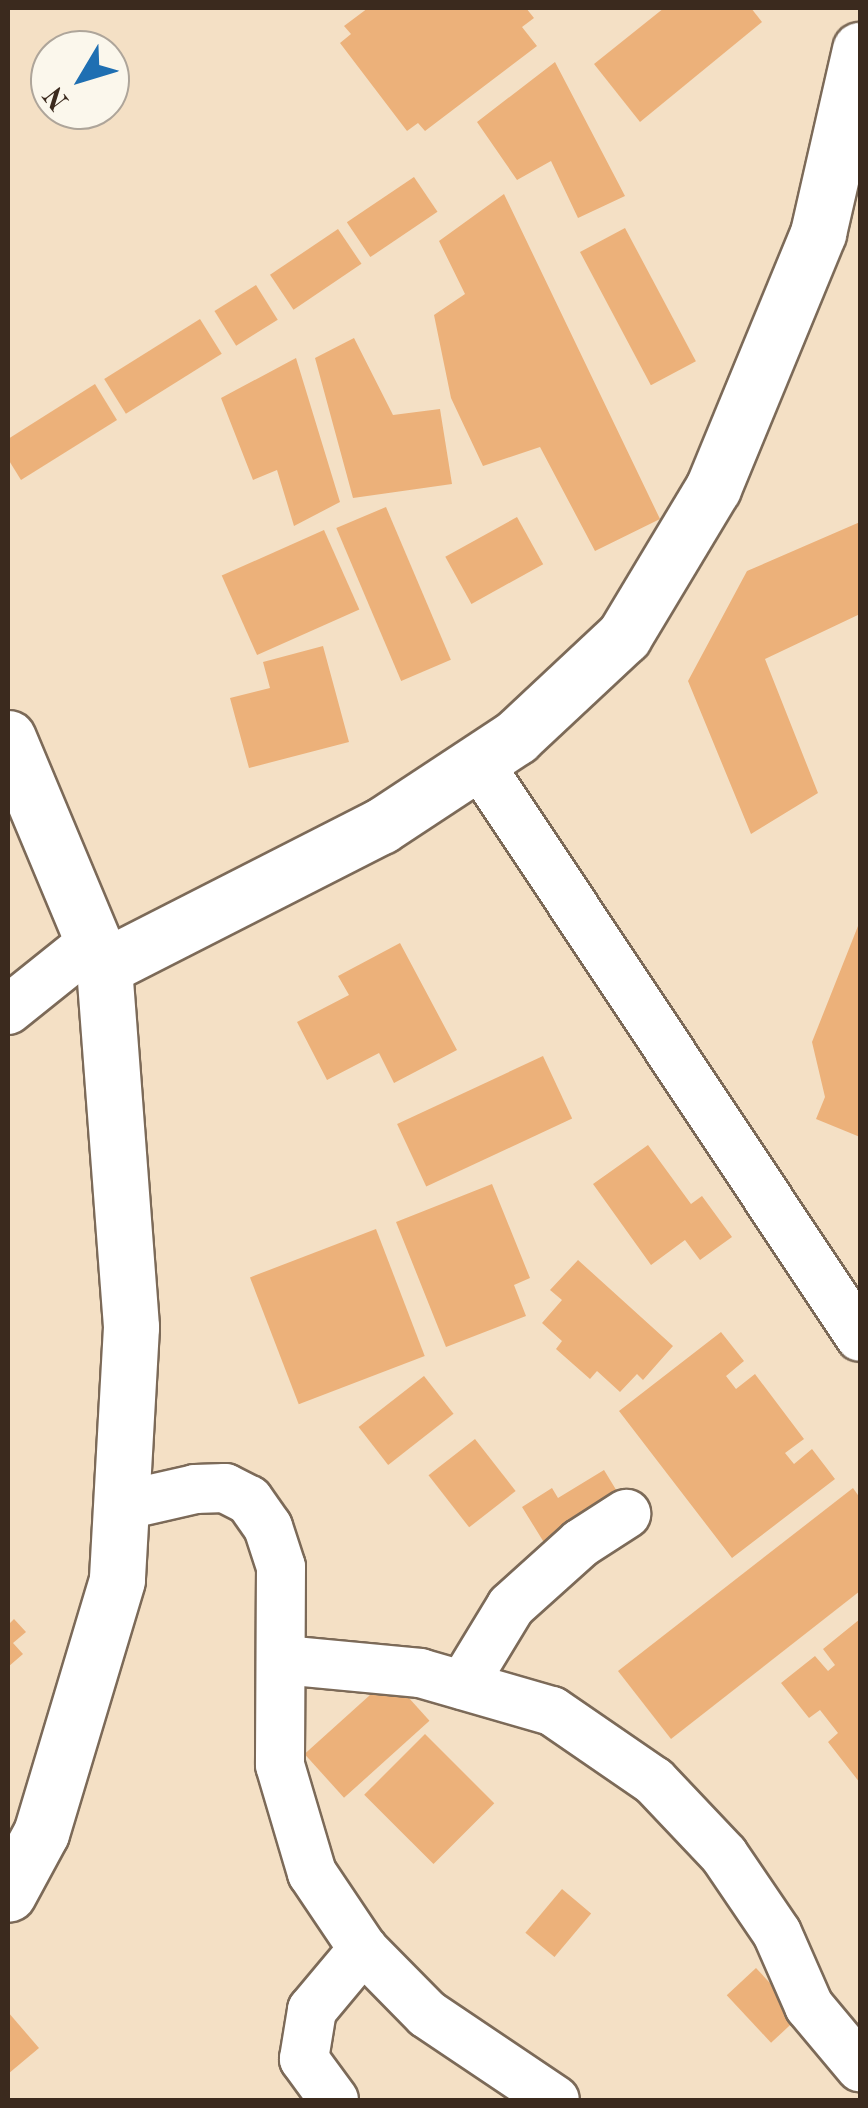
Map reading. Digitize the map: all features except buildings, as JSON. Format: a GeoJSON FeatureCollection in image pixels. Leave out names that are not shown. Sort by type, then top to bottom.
{"type":"FeatureCollection","features":[{"type":"Feature","properties":{"kind":"street"},"geometry":{"type":"LineString","coordinates":[[8,1010],[98,954],[382,826],[516,736],[624,636],[713,488],[818,233],[860,50]]}},
{"type":"Feature","properties":{"kind":"street"},"geometry":{"type":"LineString","coordinates":[[8,738],[20,790],[98,954],[131,1326],[117,1580],[41,1833],[8,1894]]}},
{"type":"Feature","properties":{"kind":"street"},"geometry":{"type":"LineString","coordinates":[[478,762],[860,1337]]}},
{"type":"Feature","properties":{"kind":"street"},"geometry":{"type":"LineString","coordinates":[[121,1506],[210,1488],[249,1500],[268,1527],[282,1567],[280,1766],[312,1873],[363,1949],[427,2014],[555,2100]]}},
{"type":"Feature","properties":{"kind":"street"},"geometry":{"type":"LineString","coordinates":[[462,1685],[512,1606],[580,1543],[626,1514]]}},
{"type":"Feature","properties":{"kind":"street"},"geometry":{"type":"LineString","coordinates":[[283,1660],[420,1674],[552,1711],[654,1781],[724,1855],[776,1934],[809,2006],[860,2067]]}},
{"type":"Feature","properties":{"kind":"street"},"geometry":{"type":"LineString","coordinates":[[334,2100],[304,2059],[312,2010],[363,1949]]}}]}
